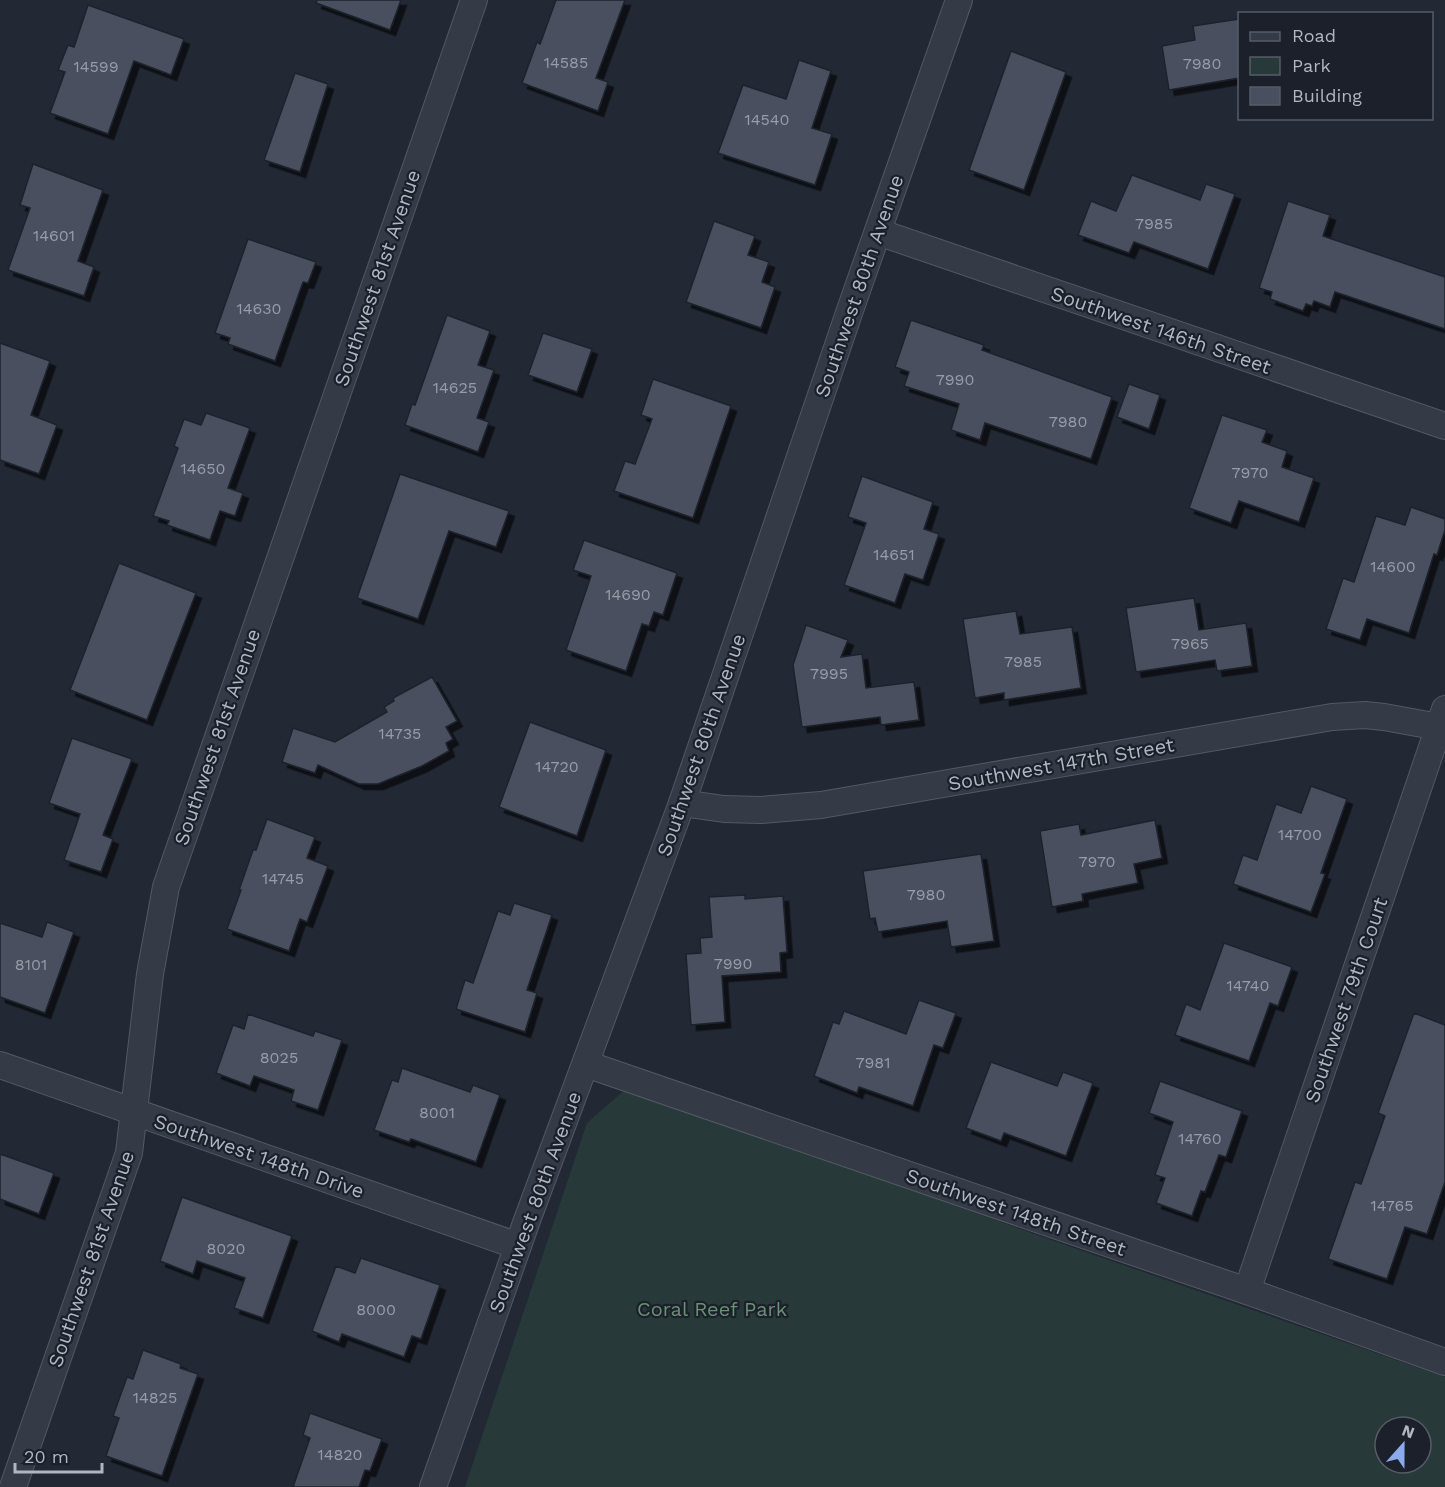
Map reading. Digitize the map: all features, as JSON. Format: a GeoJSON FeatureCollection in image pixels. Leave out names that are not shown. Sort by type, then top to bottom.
{"type":"FeatureCollection","features":[{"type":"Feature","properties":{"kind":"street","name":"Southwest 81st Avenue"},"geometry":{"type":"LineString","coordinates":[[14,1487],[129,1153],[150,974],[166,887],[474,0]]}},
{"type":"Feature","properties":{"kind":"street","name":"Southwest 80th Avenue"},"geometry":{"type":"LineString","coordinates":[[433,1487],[518,1246],[682,803],[960,0]]}},
{"type":"Feature","properties":{"kind":"street","name":"Southwest 146th Street"},"geometry":{"type":"LineString","coordinates":[[878,232],[1445,426]]}},
{"type":"Feature","properties":{"kind":"street","name":"Southwest 147th Street"},"geometry":{"type":"LineString","coordinates":[[682,803],[724,809],[761,810],[821,805],[1332,717],[1365,715],[1442,718]]}},
{"type":"Feature","properties":{"kind":"street","name":"Southwest 79th Court"},"geometry":{"type":"LineString","coordinates":[[1247,1291],[1442,718]]}},
{"type":"Feature","properties":{"kind":"street","name":"Southwest 148th Street"},"geometry":{"type":"LineString","coordinates":[[586,1064],[1247,1291],[1445,1362]]}},
{"type":"Feature","properties":{"kind":"street","name":"Southwest 148th Drive"},"geometry":{"type":"LineString","coordinates":[[0,1065],[518,1246]]}},
{"type":"Feature","properties":{"kind":"green space","name":"Coral Reef Park"},"geometry":{"type":"Polygon","coordinates":[[[627,1088],[1051,1240],[1445,1377],[1445,1487],[465,1487],[587,1123],[627,1088]]]}},
{"type":"Feature","properties":{"kind":"building"},"geometry":{"type":"Polygon","coordinates":[[[317,0],[401,0],[390,30],[316,3],[317,0]]]}},
{"type":"Feature","properties":{"kind":"building"},"geometry":{"type":"Polygon","coordinates":[[[556,0],[625,0],[596,78],[608,82],[598,111],[522,83],[537,42],[540,44],[556,0]]]}},
{"type":"Feature","properties":{"kind":"building"},"geometry":{"type":"Polygon","coordinates":[[[88,5],[184,39],[171,75],[134,61],[108,134],[50,113],[65,72],[58,70],[68,45],[74,47],[88,5]]]}},
{"type":"Feature","properties":{"kind":"building"},"geometry":{"type":"Polygon","coordinates":[[[1238,19],[1238,78],[1169,90],[1162,46],[1195,40],[1193,26],[1238,19]]]}},
{"type":"Feature","properties":{"kind":"building"},"geometry":{"type":"Polygon","coordinates":[[[1011,51],[1066,72],[1024,190],[969,170],[1011,51]]]}},
{"type":"Feature","properties":{"kind":"building"},"geometry":{"type":"Polygon","coordinates":[[[799,60],[831,71],[812,128],[832,134],[815,185],[718,153],[743,85],[786,99],[799,60]]]}},
{"type":"Feature","properties":{"kind":"building"},"geometry":{"type":"Polygon","coordinates":[[[295,73],[328,84],[300,172],[264,160],[295,73]]]}},
{"type":"Feature","properties":{"kind":"building"},"geometry":{"type":"Polygon","coordinates":[[[33,164],[103,190],[78,261],[94,267],[84,296],[8,270],[30,208],[20,205],[33,164]]]}},
{"type":"Feature","properties":{"kind":"building"},"geometry":{"type":"Polygon","coordinates":[[[1132,175],[1200,200],[1206,184],[1235,194],[1208,269],[1134,242],[1129,253],[1078,235],[1091,201],[1116,211],[1132,175]]]}},
{"type":"Feature","properties":{"kind":"building"},"geometry":{"type":"Polygon","coordinates":[[[1288,201],[1330,215],[1323,236],[1445,277],[1445,329],[1335,292],[1330,307],[1314,301],[1312,306],[1306,304],[1303,311],[1270,299],[1272,292],[1259,288],[1288,201]]]}},
{"type":"Feature","properties":{"kind":"building"},"geometry":{"type":"Polygon","coordinates":[[[714,221],[755,236],[748,255],[769,262],[762,282],[775,287],[761,328],[686,302],[714,221]]]}},
{"type":"Feature","properties":{"kind":"building"},"geometry":{"type":"Polygon","coordinates":[[[248,239],[316,262],[308,283],[303,282],[275,361],[228,344],[230,338],[215,333],[248,239]]]}},
{"type":"Feature","properties":{"kind":"building"},"geometry":{"type":"Polygon","coordinates":[[[447,315],[490,331],[478,365],[494,370],[477,418],[489,422],[478,452],[405,425],[412,404],[415,405],[447,315]]]}},
{"type":"Feature","properties":{"kind":"building"},"geometry":{"type":"Polygon","coordinates":[[[911,320],[984,345],[982,350],[1112,397],[1091,459],[985,423],[980,440],[951,430],[959,404],[904,386],[909,372],[895,367],[911,320]]]}},
{"type":"Feature","properties":{"kind":"building"},"geometry":{"type":"Polygon","coordinates":[[[543,333],[592,349],[577,392],[528,375],[543,333]]]}},
{"type":"Feature","properties":{"kind":"building"},"geometry":{"type":"Polygon","coordinates":[[[0,343],[50,361],[31,415],[57,425],[39,474],[0,460],[0,343]]]}},
{"type":"Feature","properties":{"kind":"building"},"geometry":{"type":"Polygon","coordinates":[[[653,379],[731,406],[693,518],[614,491],[625,461],[635,464],[652,419],[641,415],[653,379]]]}},
{"type":"Feature","properties":{"kind":"building"},"geometry":{"type":"Polygon","coordinates":[[[1129,384],[1160,395],[1149,429],[1117,417],[1129,384]]]}},
{"type":"Feature","properties":{"kind":"building"},"geometry":{"type":"Polygon","coordinates":[[[206,413],[250,428],[228,488],[243,493],[235,516],[220,511],[210,540],[167,525],[169,521],[153,516],[178,448],[174,446],[184,419],[201,425],[206,413]]]}},
{"type":"Feature","properties":{"kind":"building"},"geometry":{"type":"Polygon","coordinates":[[[1222,415],[1267,430],[1262,442],[1287,451],[1282,467],[1314,478],[1299,522],[1239,501],[1231,523],[1189,508],[1222,415]]]}},
{"type":"Feature","properties":{"kind":"building"},"geometry":{"type":"Polygon","coordinates":[[[400,474],[509,511],[496,547],[449,531],[418,619],[357,598],[400,474]]]}},
{"type":"Feature","properties":{"kind":"building"},"geometry":{"type":"Polygon","coordinates":[[[862,476],[933,502],[924,529],[939,534],[923,580],[905,574],[895,603],[844,585],[866,523],[848,517],[862,476]]]}},
{"type":"Feature","properties":{"kind":"building"},"geometry":{"type":"Polygon","coordinates":[[[1411,507],[1445,519],[1445,530],[1437,555],[1434,554],[1409,633],[1367,619],[1360,640],[1326,629],[1343,578],[1354,582],[1376,516],[1405,525],[1411,507]]]}},
{"type":"Feature","properties":{"kind":"building"},"geometry":{"type":"Polygon","coordinates":[[[584,540],[677,573],[663,615],[654,612],[649,626],[642,624],[626,671],[566,650],[591,576],[573,570],[584,540]]]}},
{"type":"Feature","properties":{"kind":"building"},"geometry":{"type":"Polygon","coordinates":[[[119,563],[196,593],[147,720],[70,690],[119,563]]]}},
{"type":"Feature","properties":{"kind":"building"},"geometry":{"type":"Polygon","coordinates":[[[1194,598],[1199,630],[1246,623],[1252,666],[1217,671],[1215,660],[1136,672],[1126,608],[1194,598]]]}},
{"type":"Feature","properties":{"kind":"building"},"geometry":{"type":"Polygon","coordinates":[[[1016,611],[1020,634],[1072,627],[1081,688],[1004,700],[1004,693],[975,698],[963,619],[1016,611]]]}},
{"type":"Feature","properties":{"kind":"building"},"geometry":{"type":"Polygon","coordinates":[[[806,625],[848,640],[841,657],[862,654],[866,688],[914,682],[919,720],[881,725],[880,717],[802,727],[793,665],[806,625]]]}},
{"type":"Feature","properties":{"kind":"building"},"geometry":{"type":"Polygon","coordinates":[[[432,677],[457,721],[446,727],[453,739],[446,743],[449,751],[422,766],[378,784],[359,784],[318,765],[315,773],[282,762],[293,728],[335,742],[387,712],[384,707],[394,701],[393,698],[432,677]]]}},
{"type":"Feature","properties":{"kind":"building"},"geometry":{"type":"Polygon","coordinates":[[[530,722],[606,750],[577,836],[499,807],[530,722]]]}},
{"type":"Feature","properties":{"kind":"building"},"geometry":{"type":"Polygon","coordinates":[[[72,738],[132,759],[103,835],[113,839],[101,872],[64,860],[80,814],[49,803],[72,738]]]}},
{"type":"Feature","properties":{"kind":"building"},"geometry":{"type":"Polygon","coordinates":[[[1311,786],[1347,799],[1321,873],[1325,874],[1311,912],[1233,884],[1243,855],[1257,860],[1276,804],[1301,813],[1311,786]]]}},
{"type":"Feature","properties":{"kind":"building"},"geometry":{"type":"Polygon","coordinates":[[[267,819],[315,837],[307,858],[328,866],[307,922],[300,919],[289,951],[227,929],[253,850],[256,850],[267,819]]]}},
{"type":"Feature","properties":{"kind":"building"},"geometry":{"type":"Polygon","coordinates":[[[1155,820],[1162,858],[1134,864],[1138,883],[1082,894],[1083,901],[1052,907],[1040,831],[1079,824],[1081,835],[1155,820]]]}},
{"type":"Feature","properties":{"kind":"building"},"geometry":{"type":"Polygon","coordinates":[[[981,854],[994,941],[951,947],[947,921],[878,932],[875,918],[870,919],[863,871],[981,854]]]}},
{"type":"Feature","properties":{"kind":"building"},"geometry":{"type":"Polygon","coordinates":[[[745,895],[745,899],[783,896],[787,952],[780,953],[781,972],[722,976],[725,1022],[691,1025],[686,954],[701,953],[700,938],[712,937],[709,897],[745,895]]]}},
{"type":"Feature","properties":{"kind":"building"},"geometry":{"type":"Polygon","coordinates":[[[514,903],[552,915],[527,990],[537,993],[525,1032],[456,1009],[465,980],[473,983],[498,911],[510,915],[514,903]]]}},
{"type":"Feature","properties":{"kind":"building"},"geometry":{"type":"Polygon","coordinates":[[[47,922],[74,932],[45,1013],[0,997],[0,923],[42,937],[47,922]]]}},
{"type":"Feature","properties":{"kind":"building"},"geometry":{"type":"Polygon","coordinates":[[[1224,943],[1292,967],[1278,1006],[1270,1003],[1249,1061],[1175,1035],[1186,1004],[1200,1010],[1224,943]]]}},
{"type":"Feature","properties":{"kind":"building"},"geometry":{"type":"Polygon","coordinates":[[[919,1000],[956,1013],[943,1048],[934,1045],[913,1106],[859,1087],[857,1093],[814,1076],[833,1022],[839,1024],[844,1011],[906,1034],[919,1000]]]}},
{"type":"Feature","properties":{"kind":"building"},"geometry":{"type":"Polygon","coordinates":[[[1414,1013],[1445,1025],[1445,1182],[1427,1234],[1405,1227],[1387,1279],[1328,1259],[1355,1182],[1361,1184],[1385,1116],[1378,1113],[1414,1013]]]}},
{"type":"Feature","properties":{"kind":"building"},"geometry":{"type":"Polygon","coordinates":[[[248,1014],[313,1036],[315,1031],[342,1040],[318,1110],[291,1101],[294,1090],[254,1076],[250,1086],[216,1073],[233,1025],[244,1029],[248,1014]]]}},
{"type":"Feature","properties":{"kind":"building"},"geometry":{"type":"Polygon","coordinates":[[[991,1062],[1057,1086],[1063,1072],[1093,1083],[1066,1156],[1004,1133],[1001,1141],[966,1128],[991,1062]]]}},
{"type":"Feature","properties":{"kind":"building"},"geometry":{"type":"Polygon","coordinates":[[[402,1068],[470,1092],[473,1085],[500,1095],[476,1162],[411,1139],[409,1142],[374,1130],[392,1080],[398,1082],[402,1068]]]}},
{"type":"Feature","properties":{"kind":"building"},"geometry":{"type":"Polygon","coordinates":[[[1160,1081],[1242,1111],[1226,1157],[1219,1155],[1205,1192],[1201,1191],[1192,1216],[1156,1203],[1165,1178],[1155,1175],[1173,1122],[1149,1113],[1160,1081]]]}},
{"type":"Feature","properties":{"kind":"building"},"geometry":{"type":"Polygon","coordinates":[[[0,1154],[54,1173],[39,1214],[0,1199],[0,1154]]]}},
{"type":"Feature","properties":{"kind":"building"},"geometry":{"type":"Polygon","coordinates":[[[182,1197],[292,1236],[263,1318],[234,1308],[245,1278],[197,1261],[193,1274],[160,1261],[182,1197]]]}},
{"type":"Feature","properties":{"kind":"building"},"geometry":{"type":"Polygon","coordinates":[[[361,1258],[440,1285],[421,1339],[412,1336],[404,1357],[342,1334],[339,1342],[312,1331],[336,1266],[355,1273],[361,1258]]]}},
{"type":"Feature","properties":{"kind":"building"},"geometry":{"type":"Polygon","coordinates":[[[143,1350],[181,1364],[180,1368],[198,1374],[162,1476],[106,1456],[119,1418],[113,1416],[127,1377],[133,1379],[143,1350]]]}},
{"type":"Feature","properties":{"kind":"building"},"geometry":{"type":"Polygon","coordinates":[[[310,1413],[382,1439],[370,1471],[365,1470],[359,1487],[293,1487],[310,1438],[303,1435],[310,1413]]]}}]}
